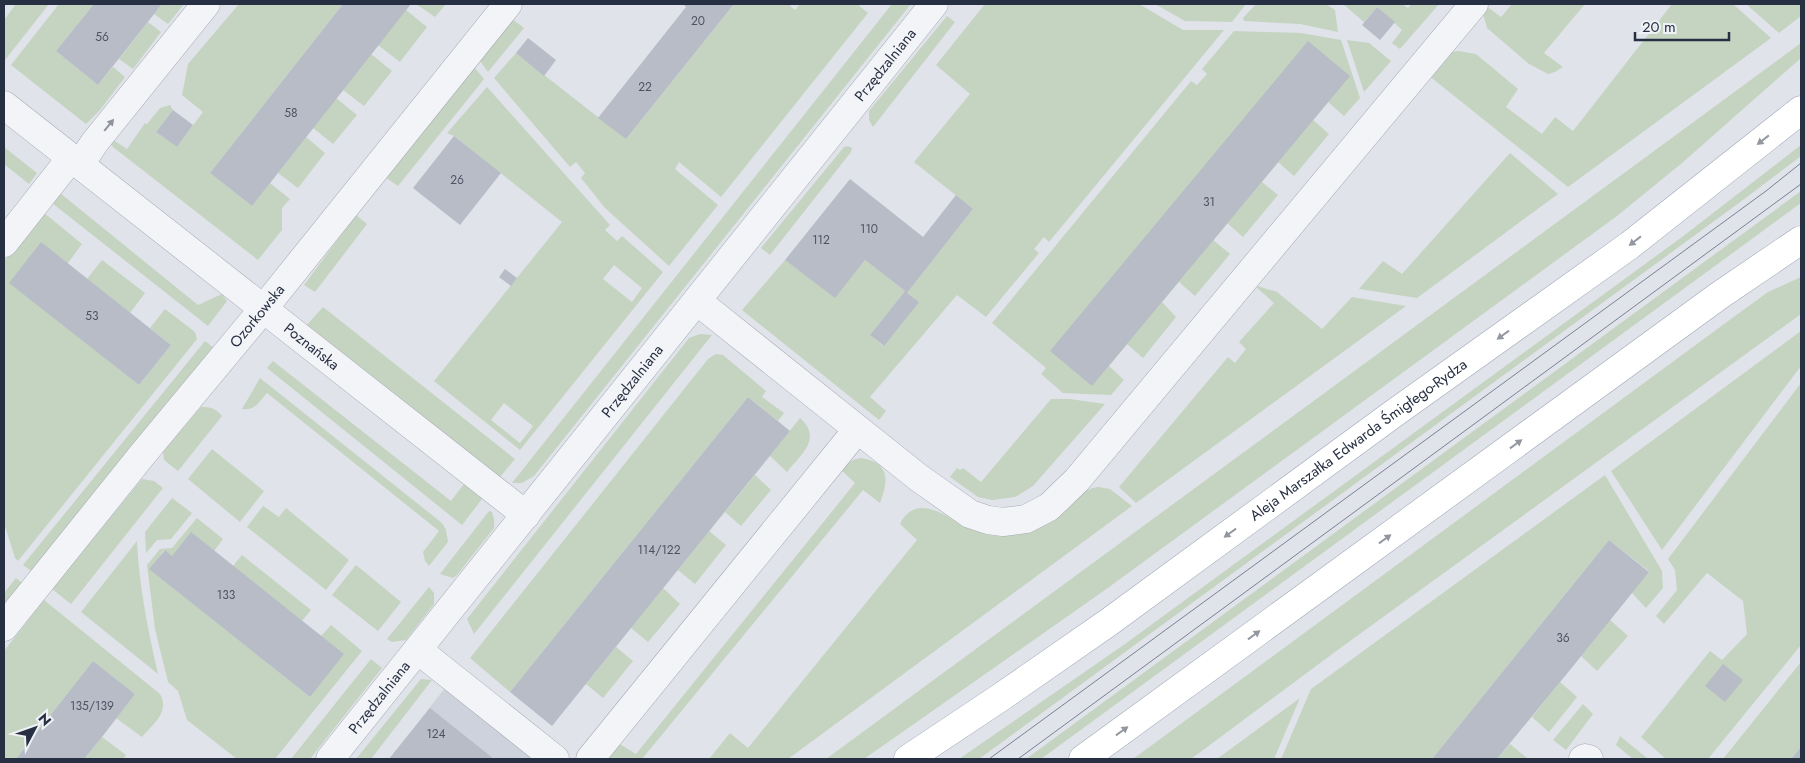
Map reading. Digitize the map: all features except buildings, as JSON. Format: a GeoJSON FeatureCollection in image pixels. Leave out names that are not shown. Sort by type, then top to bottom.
{"type":"FeatureCollection","features":[{"type":"Feature","properties":{"kind":"main road","name":"Aleja Marszałka Edwarda Śmigłego-Rydza"},"geometry":{"type":"LineString","coordinates":[[908,759],[1109,622],[1385,420],[1630,245],[1801,110]]}},
{"type":"Feature","properties":{"kind":"main road"},"geometry":{"type":"LineString","coordinates":[[1083,759],[1720,295],[1801,240]]}},
{"type":"Feature","properties":{"kind":"street"},"geometry":{"type":"LineString","coordinates":[[4,243],[75,161],[95,142],[206,4]]}},
{"type":"Feature","properties":{"kind":"street","name":"Ozorkowska"},"geometry":{"type":"LineString","coordinates":[[4,627],[142,455],[264,308],[508,4]]}},
{"type":"Feature","properties":{"kind":"street","name":"Przędzalniana"},"geometry":{"type":"LineString","coordinates":[[330,759],[934,4]]}},
{"type":"Feature","properties":{"kind":"street"},"geometry":{"type":"LineString","coordinates":[[697,301],[857,430],[919,478],[970,514],[988,520],[1003,522],[1026,519],[1049,507],[1078,480],[1474,4]]}},
{"type":"Feature","properties":{"kind":"street","name":"Poznańska"},"geometry":{"type":"LineString","coordinates":[[4,105],[526,514]]}},
{"type":"Feature","properties":{"kind":"street"},"geometry":{"type":"LineString","coordinates":[[590,759],[857,430]]}},
{"type":"Feature","properties":{"kind":"street"},"geometry":{"type":"LineString","coordinates":[[418,650],[555,759]]}},
{"type":"Feature","properties":{"kind":"street"},"geometry":{"type":"LineString","coordinates":[[1583,759],[1589,759]]}},
{"type":"Feature","properties":{"kind":"shaded area"},"geometry":{"type":"Polygon","coordinates":[[[445,688],[534,759],[389,759],[445,688]]]}},
{"type":"Feature","properties":{"kind":"green space"},"geometry":{"type":"Polygon","coordinates":[[[16,4],[49,4],[5,60],[4,20],[16,4]]]}},
{"type":"Feature","properties":{"kind":"green space"},"geometry":{"type":"Polygon","coordinates":[[[59,4],[94,4],[56,51],[98,85],[113,67],[125,77],[100,110],[86,124],[11,65],[59,4]]]}},
{"type":"Feature","properties":{"kind":"green space"},"geometry":{"type":"Polygon","coordinates":[[[162,4],[184,4],[168,24],[154,14],[162,4]]]}},
{"type":"Feature","properties":{"kind":"green space"},"geometry":{"type":"Polygon","coordinates":[[[239,4],[343,4],[210,173],[252,206],[270,183],[290,199],[282,208],[282,230],[258,260],[109,142],[110,138],[127,149],[145,123],[147,124],[160,108],[170,105],[173,110],[156,132],[177,147],[203,112],[182,95],[188,64],[239,4]]]}},
{"type":"Feature","properties":{"kind":"green space"},"geometry":{"type":"Polygon","coordinates":[[[416,4],[446,4],[435,17],[416,4]]]}},
{"type":"Feature","properties":{"kind":"green space"},"geometry":{"type":"Polygon","coordinates":[[[734,4],[792,4],[790,6],[795,10],[800,4],[857,4],[868,13],[721,197],[679,162],[675,169],[718,205],[669,266],[605,208],[581,178],[585,173],[576,162],[570,167],[494,78],[516,53],[626,139],[734,4]]]}},
{"type":"Feature","properties":{"kind":"green space"},"geometry":{"type":"Polygon","coordinates":[[[892,4],[911,4],[534,476],[522,483],[512,483],[892,4]]]}},
{"type":"Feature","properties":{"kind":"green space"},"geometry":{"type":"Polygon","coordinates":[[[985,4],[1139,4],[1183,30],[1224,30],[1049,242],[1044,237],[1034,249],[1039,253],[986,317],[957,295],[870,397],[886,411],[879,420],[742,310],[785,260],[835,297],[865,260],[905,291],[870,335],[883,346],[918,302],[907,293],[973,209],[914,162],[970,94],[936,65],[985,4]]]}},
{"type":"Feature","properties":{"kind":"green space"},"geometry":{"type":"Polygon","coordinates":[[[1155,4],[1246,4],[1232,22],[1185,21],[1155,4]]]}},
{"type":"Feature","properties":{"kind":"green space"},"geometry":{"type":"Polygon","coordinates":[[[1256,4],[1326,4],[1335,10],[1338,32],[1300,24],[1244,21],[1243,18],[1256,4]]]}},
{"type":"Feature","properties":{"kind":"green space"},"geometry":{"type":"Polygon","coordinates":[[[1343,4],[1402,4],[1408,8],[1412,4],[1439,4],[1400,49],[1392,43],[1402,30],[1377,7],[1364,22],[1343,4]]]}},
{"type":"Feature","properties":{"kind":"green space"},"geometry":{"type":"Polygon","coordinates":[[[1512,4],[1585,4],[1544,53],[1563,67],[1548,74],[1529,64],[1487,28],[1482,10],[1485,5],[1501,17],[1512,4]]]}},
{"type":"Feature","properties":{"kind":"green space"},"geometry":{"type":"Polygon","coordinates":[[[1672,4],[1733,4],[1771,38],[1568,187],[1428,75],[1447,53],[1458,51],[1476,54],[1518,89],[1506,107],[1542,134],[1555,117],[1573,131],[1672,4]]]}},
{"type":"Feature","properties":{"kind":"green space"},"geometry":{"type":"Polygon","coordinates":[[[1746,4],[1801,4],[1801,16],[1779,33],[1746,4]]]}},
{"type":"Feature","properties":{"kind":"green space"},"geometry":{"type":"Polygon","coordinates":[[[406,10],[427,27],[400,62],[378,45],[406,10]]]}},
{"type":"Feature","properties":{"kind":"green space"},"geometry":{"type":"Polygon","coordinates":[[[947,16],[955,22],[873,127],[869,120],[869,111],[947,16]]]}},
{"type":"Feature","properties":{"kind":"green space"},"geometry":{"type":"Polygon","coordinates":[[[512,19],[524,28],[488,72],[480,61],[512,19]]]}},
{"type":"Feature","properties":{"kind":"green space"},"geometry":{"type":"Polygon","coordinates":[[[148,22],[161,32],[133,69],[119,59],[148,22]]]}},
{"type":"Feature","properties":{"kind":"green space"},"geometry":{"type":"Polygon","coordinates":[[[1234,31],[1301,33],[1341,40],[1360,98],[1344,116],[1328,102],[1109,366],[1124,380],[1111,395],[1063,393],[1041,374],[1046,368],[992,323],[1191,81],[1197,85],[1207,74],[1202,69],[1234,31]]]}},
{"type":"Feature","properties":{"kind":"green space"},"geometry":{"type":"Polygon","coordinates":[[[1347,40],[1369,43],[1391,61],[1364,92],[1347,40]]]}},
{"type":"Feature","properties":{"kind":"green space"},"geometry":{"type":"Polygon","coordinates":[[[1801,43],[1801,58],[1682,163],[1617,216],[1105,590],[864,759],[826,759],[1801,43]]]}},
{"type":"Feature","properties":{"kind":"green space"},"geometry":{"type":"Polygon","coordinates":[[[371,54],[392,71],[364,106],[343,90],[371,54]]]}},
{"type":"Feature","properties":{"kind":"green space"},"geometry":{"type":"Polygon","coordinates":[[[474,67],[484,79],[398,186],[385,177],[474,67]]]}},
{"type":"Feature","properties":{"kind":"green space"},"geometry":{"type":"Polygon","coordinates":[[[487,87],[610,225],[605,230],[617,241],[622,236],[663,272],[520,450],[434,381],[562,222],[454,136],[447,133],[487,87]],[[614,265],[603,279],[632,302],[642,288],[614,265]],[[504,403],[491,420],[520,443],[533,426],[504,403]]]}},
{"type":"Feature","properties":{"kind":"green space"},"geometry":{"type":"Polygon","coordinates":[[[336,98],[357,115],[333,144],[313,128],[336,98]]]}},
{"type":"Feature","properties":{"kind":"green space"},"geometry":{"type":"Polygon","coordinates":[[[1313,120],[1329,134],[1294,176],[1278,162],[1313,120]]]}},
{"type":"Feature","properties":{"kind":"green space"},"geometry":{"type":"Polygon","coordinates":[[[306,137],[325,153],[298,188],[278,173],[306,137]]]}},
{"type":"Feature","properties":{"kind":"green space"},"geometry":{"type":"Polygon","coordinates":[[[1801,145],[1801,156],[1743,200],[979,759],[959,759],[1125,644],[1682,237],[1801,145]]]}},
{"type":"Feature","properties":{"kind":"green space"},"geometry":{"type":"Polygon","coordinates":[[[4,147],[37,173],[29,184],[4,164],[4,147]]]}},
{"type":"Feature","properties":{"kind":"green space"},"geometry":{"type":"Polygon","coordinates":[[[844,147],[852,148],[851,152],[770,255],[761,248],[844,147]]]}},
{"type":"Feature","properties":{"kind":"green space"},"geometry":{"type":"Polygon","coordinates":[[[1510,153],[1558,194],[1417,298],[1359,289],[1383,261],[1402,274],[1510,153]]]}},
{"type":"Feature","properties":{"kind":"green space"},"geometry":{"type":"Polygon","coordinates":[[[1262,182],[1278,195],[1243,237],[1227,223],[1262,182]]]}},
{"type":"Feature","properties":{"kind":"green space"},"geometry":{"type":"Polygon","coordinates":[[[1801,191],[1801,203],[1041,759],[1026,759],[1801,191]]]}},
{"type":"Feature","properties":{"kind":"green space"},"geometry":{"type":"Polygon","coordinates":[[[60,193],[198,305],[222,294],[227,301],[208,326],[52,203],[60,193]]]}},
{"type":"Feature","properties":{"kind":"green space"},"geometry":{"type":"Polygon","coordinates":[[[43,212],[82,244],[68,263],[10,282],[139,385],[171,345],[150,328],[165,309],[195,332],[197,339],[18,561],[15,558],[4,523],[4,261],[43,212]]]}},
{"type":"Feature","properties":{"kind":"green space"},"geometry":{"type":"Polygon","coordinates":[[[356,215],[367,224],[315,292],[304,285],[356,215]]]}},
{"type":"Feature","properties":{"kind":"green space"},"geometry":{"type":"Polygon","coordinates":[[[1213,240],[1230,254],[1195,296],[1179,282],[1213,240]]]}},
{"type":"Feature","properties":{"kind":"green space"},"geometry":{"type":"Polygon","coordinates":[[[102,260],[145,293],[130,313],[87,279],[102,260]]]}},
{"type":"Feature","properties":{"kind":"green space"},"geometry":{"type":"Polygon","coordinates":[[[1801,277],[1801,314],[1339,649],[1191,759],[1133,759],[1768,292],[1801,277]]]}},
{"type":"Feature","properties":{"kind":"green space"},"geometry":{"type":"Polygon","coordinates":[[[1254,285],[1277,292],[1322,329],[1352,297],[1406,306],[1136,503],[1119,487],[1228,357],[1235,363],[1246,349],[1239,342],[1274,303],[1254,285]]]}},
{"type":"Feature","properties":{"kind":"green space"},"geometry":{"type":"Polygon","coordinates":[[[1162,302],[1176,317],[1143,358],[1127,344],[1162,302]]]}},
{"type":"Feature","properties":{"kind":"green space"},"geometry":{"type":"Polygon","coordinates":[[[323,307],[515,459],[500,477],[306,326],[323,307]]]}},
{"type":"Feature","properties":{"kind":"green space"},"geometry":{"type":"Polygon","coordinates":[[[1801,331],[1801,366],[1662,550],[1611,471],[1801,331]]]}},
{"type":"Feature","properties":{"kind":"green space"},"geometry":{"type":"Polygon","coordinates":[[[700,334],[712,335],[474,634],[467,619],[689,338],[700,334]]]}},
{"type":"Feature","properties":{"kind":"green space"},"geometry":{"type":"Polygon","coordinates":[[[205,341],[214,348],[34,573],[23,565],[205,341]]]}},
{"type":"Feature","properties":{"kind":"green space"},"geometry":{"type":"Polygon","coordinates":[[[716,354],[723,355],[766,391],[762,397],[784,413],[778,421],[748,397],[510,692],[470,658],[708,359],[716,354]]]}},
{"type":"Feature","properties":{"kind":"green space"},"geometry":{"type":"Polygon","coordinates":[[[273,361],[451,501],[464,484],[482,499],[462,525],[267,368],[273,361]]]}},
{"type":"Feature","properties":{"kind":"green space"},"geometry":{"type":"Polygon","coordinates":[[[260,378],[442,523],[446,530],[448,542],[429,566],[425,561],[423,552],[439,531],[267,393],[254,407],[242,409],[260,378]]]}},
{"type":"Feature","properties":{"kind":"green space"},"geometry":{"type":"Polygon","coordinates":[[[1801,383],[1801,645],[1708,759],[1666,759],[1641,737],[1710,651],[1722,660],[1747,634],[1743,601],[1707,573],[1664,624],[1656,616],[1677,590],[1675,570],[1668,559],[1801,383]]]}},
{"type":"Feature","properties":{"kind":"green space"},"geometry":{"type":"Polygon","coordinates":[[[1051,399],[1070,399],[1105,404],[1033,486],[1015,497],[992,500],[978,497],[950,477],[957,468],[960,470],[963,468],[981,482],[1051,399]]]}},
{"type":"Feature","properties":{"kind":"green space"},"geometry":{"type":"Polygon","coordinates":[[[201,407],[213,408],[222,416],[178,471],[164,460],[163,452],[201,407]]]}},
{"type":"Feature","properties":{"kind":"green space"},"geometry":{"type":"Polygon","coordinates":[[[800,418],[807,426],[810,440],[803,453],[787,472],[770,456],[800,418]]]}},
{"type":"Feature","properties":{"kind":"green space"},"geometry":{"type":"Polygon","coordinates":[[[212,449],[264,491],[240,522],[188,479],[212,449]]]}},
{"type":"Feature","properties":{"kind":"green space"},"geometry":{"type":"Polygon","coordinates":[[[860,458],[877,463],[885,473],[885,487],[880,503],[863,490],[642,759],[607,759],[618,743],[636,754],[855,483],[840,469],[853,460],[860,458]]]}},
{"type":"Feature","properties":{"kind":"green space"},"geometry":{"type":"Polygon","coordinates":[[[755,475],[771,490],[741,526],[725,512],[755,475]]]}},
{"type":"Feature","properties":{"kind":"green space"},"geometry":{"type":"Polygon","coordinates":[[[1605,475],[1662,571],[1663,588],[1646,608],[1632,593],[1649,571],[1609,540],[1432,759],[1281,759],[1311,689],[1605,475]]]}},
{"type":"Feature","properties":{"kind":"green space"},"geometry":{"type":"Polygon","coordinates":[[[142,479],[154,481],[163,488],[71,604],[52,589],[142,479]]]}},
{"type":"Feature","properties":{"kind":"green space"},"geometry":{"type":"Polygon","coordinates":[[[1098,487],[1110,489],[1132,506],[788,759],[709,759],[730,733],[748,748],[917,540],[900,524],[907,514],[915,509],[923,508],[942,513],[974,529],[1014,535],[1033,530],[1046,523],[1062,513],[1087,490],[1098,487]]]}},
{"type":"Feature","properties":{"kind":"green space"},"geometry":{"type":"Polygon","coordinates":[[[172,498],[192,513],[171,539],[157,540],[146,553],[145,532],[172,498]]]}},
{"type":"Feature","properties":{"kind":"green space"},"geometry":{"type":"Polygon","coordinates":[[[263,506],[279,517],[286,508],[349,560],[326,590],[247,527],[263,506]]]}},
{"type":"Feature","properties":{"kind":"green space"},"geometry":{"type":"Polygon","coordinates":[[[489,511],[492,512],[494,528],[457,575],[453,578],[440,574],[489,511]]]}},
{"type":"Feature","properties":{"kind":"green space"},"geometry":{"type":"Polygon","coordinates":[[[197,518],[223,539],[214,551],[172,556],[164,550],[150,569],[310,697],[321,636],[331,625],[362,651],[275,759],[237,759],[187,720],[178,691],[168,682],[155,629],[147,565],[160,549],[172,548],[197,518]]]}},
{"type":"Feature","properties":{"kind":"green space"},"geometry":{"type":"Polygon","coordinates":[[[709,531],[726,545],[695,584],[678,570],[709,531]]]}},
{"type":"Feature","properties":{"kind":"green space"},"geometry":{"type":"Polygon","coordinates":[[[137,541],[144,608],[158,674],[81,612],[137,541]]]}},
{"type":"Feature","properties":{"kind":"green space"},"geometry":{"type":"Polygon","coordinates":[[[242,555],[311,610],[302,621],[233,566],[242,555]]]}},
{"type":"Feature","properties":{"kind":"green space"},"geometry":{"type":"Polygon","coordinates":[[[356,565],[401,602],[378,631],[332,595],[356,565]]]}},
{"type":"Feature","properties":{"kind":"green space"},"geometry":{"type":"Polygon","coordinates":[[[16,578],[25,585],[4,611],[4,593],[16,578]]]}},
{"type":"Feature","properties":{"kind":"green space"},"geometry":{"type":"Polygon","coordinates":[[[429,587],[434,593],[434,604],[406,640],[392,642],[387,639],[429,587]]]}},
{"type":"Feature","properties":{"kind":"green space"},"geometry":{"type":"Polygon","coordinates":[[[663,588],[680,604],[648,642],[631,628],[663,588]]]}},
{"type":"Feature","properties":{"kind":"green space"},"geometry":{"type":"Polygon","coordinates":[[[44,600],[160,694],[163,700],[162,712],[142,737],[116,718],[135,694],[93,661],[16,759],[4,759],[4,651],[44,600]]]}},
{"type":"Feature","properties":{"kind":"green space"},"geometry":{"type":"Polygon","coordinates":[[[1610,620],[1628,636],[1597,671],[1581,656],[1610,620]]]}},
{"type":"Feature","properties":{"kind":"green space"},"geometry":{"type":"Polygon","coordinates":[[[616,647],[633,661],[603,698],[586,684],[616,647]]]}},
{"type":"Feature","properties":{"kind":"green space"},"geometry":{"type":"Polygon","coordinates":[[[371,659],[382,668],[310,759],[291,759],[371,659]]]}},
{"type":"Feature","properties":{"kind":"green space"},"geometry":{"type":"Polygon","coordinates":[[[1801,662],[1801,747],[1791,759],[1723,759],[1801,662]]]}},
{"type":"Feature","properties":{"kind":"green space"},"geometry":{"type":"Polygon","coordinates":[[[421,679],[432,680],[371,759],[356,759],[421,679]]]}},
{"type":"Feature","properties":{"kind":"green space"},"geometry":{"type":"Polygon","coordinates":[[[1560,682],[1577,697],[1549,732],[1532,717],[1560,682]]]}},
{"type":"Feature","properties":{"kind":"green space"},"geometry":{"type":"Polygon","coordinates":[[[1300,698],[1274,759],[1217,759],[1300,698]]]}},
{"type":"Feature","properties":{"kind":"green space"},"geometry":{"type":"Polygon","coordinates":[[[1583,704],[1593,714],[1566,750],[1553,740],[1583,704]]]}},
{"type":"Feature","properties":{"kind":"green space"},"geometry":{"type":"Polygon","coordinates":[[[1620,736],[1648,759],[1633,759],[1616,745],[1620,736]]]}},
{"type":"Feature","properties":{"kind":"green space"},"geometry":{"type":"Polygon","coordinates":[[[102,737],[126,755],[123,759],[84,759],[102,737]]]}},
{"type":"Feature","properties":{"kind":"green space"},"geometry":{"type":"Polygon","coordinates":[[[1510,744],[1527,758],[1497,759],[1510,744]]]}},
{"type":"Feature","properties":{"kind":"tram line"},"geometry":{"type":"LineString","coordinates":[[989,759],[1766,191],[1801,163]]}},
{"type":"Feature","properties":{"kind":"tram line"},"geometry":{"type":"LineString","coordinates":[[1018,759],[1801,184]]}}]}
